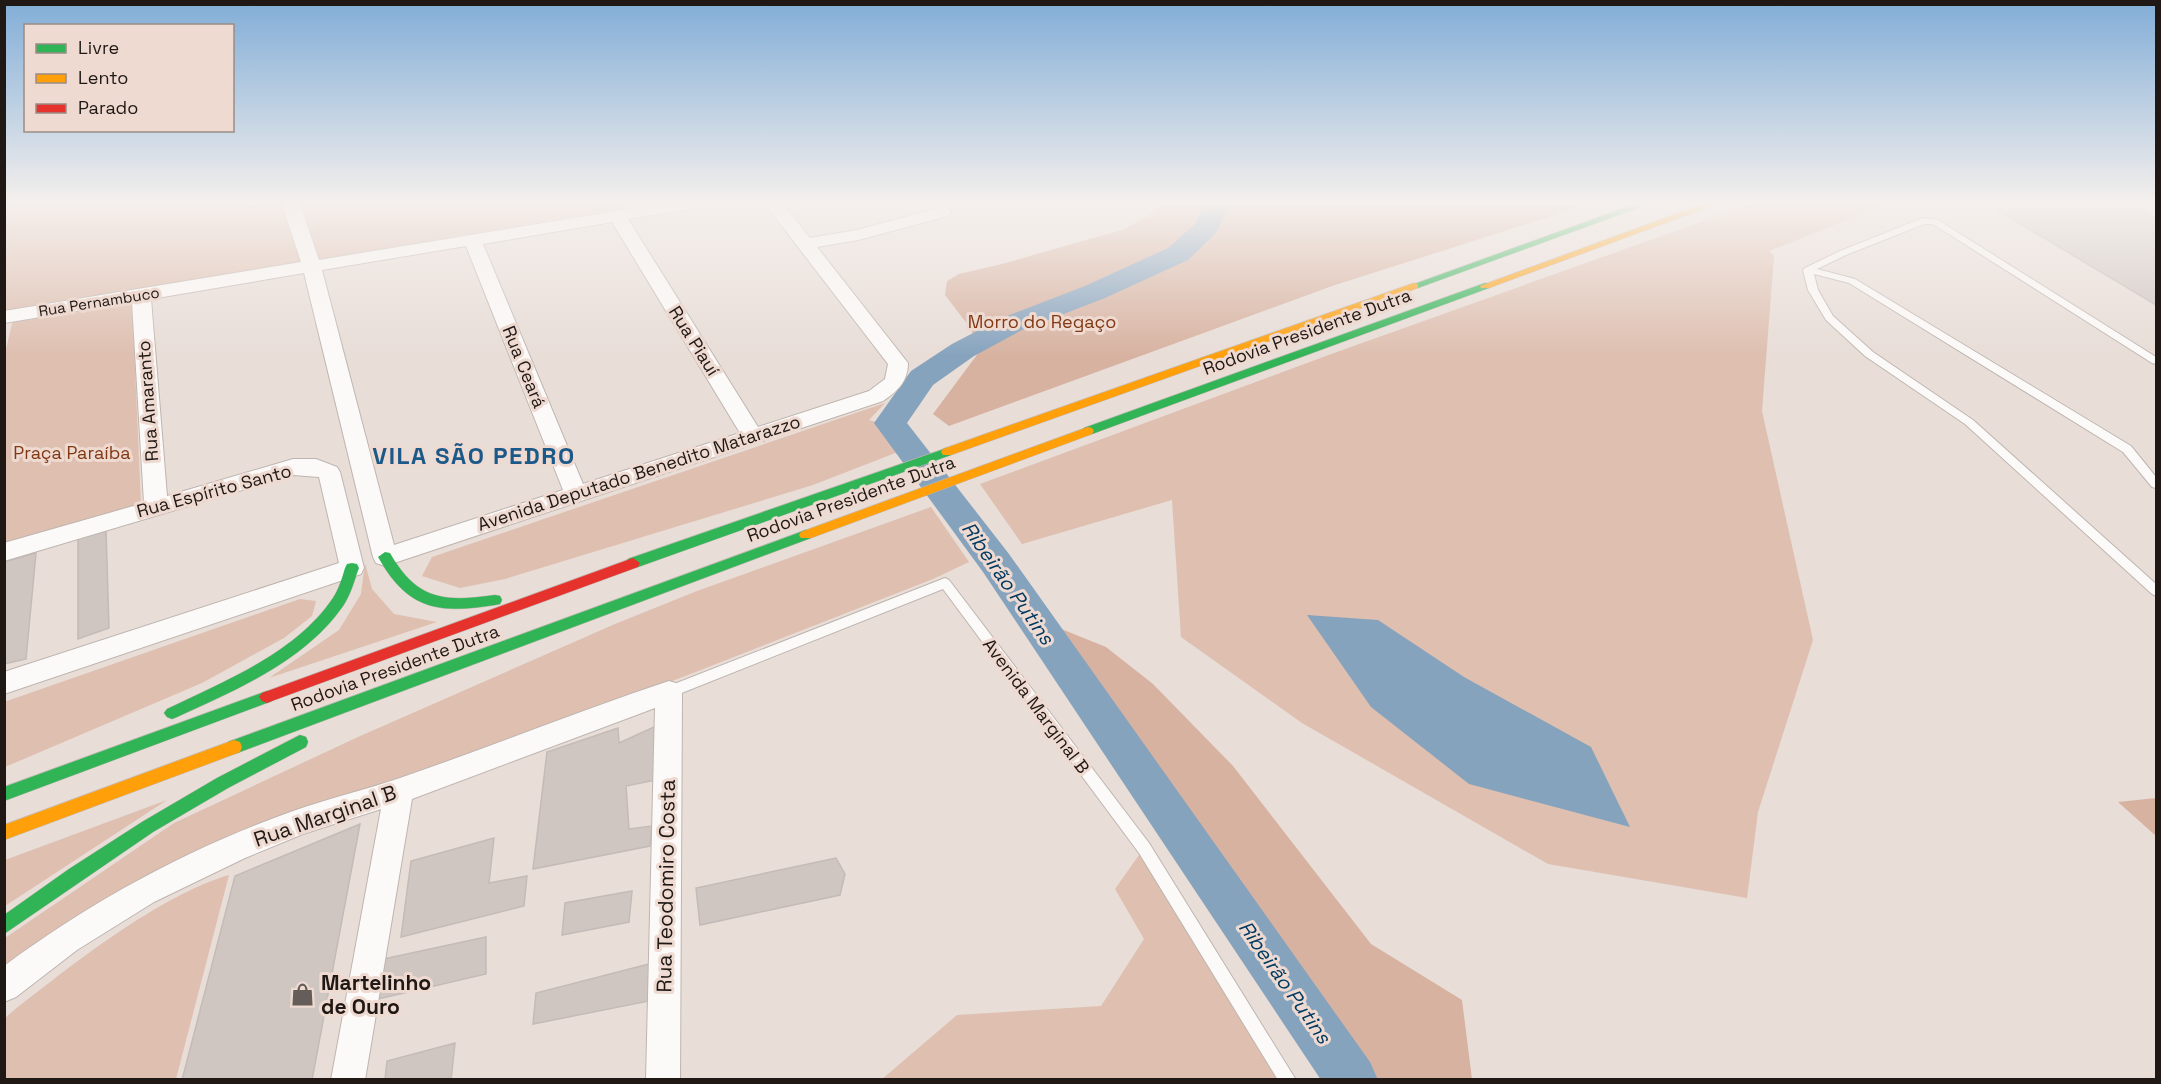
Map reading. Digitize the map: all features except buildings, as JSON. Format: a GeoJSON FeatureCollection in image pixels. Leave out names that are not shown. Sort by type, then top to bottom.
{"type":"FeatureCollection","features":[{"type":"Feature","properties":{"kind":"highway","name":"Rodovia Presidente Dutra"},"geometry":{"type":"LineString","coordinates":[[4,794],[608,572],[1502,255]]}},
{"type":"Feature","properties":{"kind":"highway","name":"Rodovia Presidente Dutra"},"geometry":{"type":"LineString","coordinates":[[4,833],[999,463],[1573,255]]}},
{"type":"Feature","properties":{"kind":"highway"},"geometry":{"type":"LineString","coordinates":[[386,557],[390,573],[408,592],[440,605],[475,604],[608,572]]}},
{"type":"Feature","properties":{"kind":"highway"},"geometry":{"type":"LineString","coordinates":[[162,718],[262,666],[308,635],[338,603],[352,568]]}},
{"type":"Feature","properties":{"kind":"highway"},"geometry":{"type":"LineString","coordinates":[[345,720],[473,658]]}},
{"type":"Feature","properties":{"kind":"highway"},"geometry":{"type":"LineString","coordinates":[[4,794],[133,731]]}},
{"type":"Feature","properties":{"kind":"highway"},"geometry":{"type":"LineString","coordinates":[[4,926],[46,893],[109,850],[261,762],[314,736]]}},
{"type":"Feature","properties":{"kind":"street"},"geometry":{"type":"LineString","coordinates":[[308,255],[386,557]]}},
{"type":"Feature","properties":{"kind":"street","name":"Rua Pernambuco"},"geometry":{"type":"LineString","coordinates":[[4,317],[386,255]]}},
{"type":"Feature","properties":{"kind":"street","name":"Rua Ceará"},"geometry":{"type":"LineString","coordinates":[[478,255],[576,494]]}},
{"type":"Feature","properties":{"kind":"street","name":"Rua Piauí"},"geometry":{"type":"LineString","coordinates":[[641,255],[752,435]]}},
{"type":"Feature","properties":{"kind":"street","name":"Avenida Deputado Benedito Matarazzo"},"geometry":{"type":"LineString","coordinates":[[386,557],[876,396],[891,387],[898,377],[898,363],[813,255]]}},
{"type":"Feature","properties":{"kind":"street","name":"Rua Amaranto"},"geometry":{"type":"LineString","coordinates":[[141,295],[156,506]]}},
{"type":"Feature","properties":{"kind":"street","name":"Rua Espírito Santo"},"geometry":{"type":"LineString","coordinates":[[4,552],[292,467],[316,467],[329,472],[352,568]]}},
{"type":"Feature","properties":{"kind":"street"},"geometry":{"type":"LineString","coordinates":[[4,683],[352,568]]}},
{"type":"Feature","properties":{"kind":"street","name":"Rua Marginal B"},"geometry":{"type":"LineString","coordinates":[[4,986],[66,939],[143,892],[234,848],[298,822],[399,791],[669,692]]}},
{"type":"Feature","properties":{"kind":"street","name":"Rua Teodomiro Costa"},"geometry":{"type":"LineString","coordinates":[[663,1080],[669,692]]}},
{"type":"Feature","properties":{"kind":"street"},"geometry":{"type":"LineString","coordinates":[[348,1080],[399,791]]}},
{"type":"Feature","properties":{"kind":"lane"},"geometry":{"type":"LineString","coordinates":[[1808,270],[1840,255]]}},
{"type":"Feature","properties":{"kind":"lane"},"geometry":{"type":"LineString","coordinates":[[1987,255],[2157,361]]}},
{"type":"Feature","properties":{"kind":"lane"},"geometry":{"type":"LineString","coordinates":[[1808,270],[1851,281],[2127,449],[2157,484]]}},
{"type":"Feature","properties":{"kind":"lane"},"geometry":{"type":"LineString","coordinates":[[1808,270],[1813,290],[1829,318],[1869,354],[1969,422],[2157,591]]}},
{"type":"Feature","properties":{"kind":"lane","name":"Avenida Marginal B"},"geometry":{"type":"LineString","coordinates":[[669,692],[945,583],[1144,849],[1288,1080]]}},
{"type":"Feature","properties":{"kind":"green space"},"geometry":{"type":"Polygon","coordinates":[[[5,255],[348,255],[5,312],[5,255]]]}},
{"type":"Feature","properties":{"kind":"green space","name":"Morro do Regaço"},"geometry":{"type":"Polygon","coordinates":[[[1035,255],[1431,255],[1335,285],[949,426],[933,414],[979,352],[971,329],[945,295],[947,281],[959,274],[1035,255]]]}},
{"type":"Feature","properties":{"kind":"green space"},"geometry":{"type":"Polygon","coordinates":[[[1609,255],[1774,256],[1762,411],[1813,640],[1758,812],[1747,898],[1548,864],[1302,723],[1181,637],[1172,500],[1022,544],[980,484],[1334,353],[1609,255]]]}},
{"type":"Feature","properties":{"kind":"green space","name":"Praça Paraíba"},"geometry":{"type":"Polygon","coordinates":[[[132,300],[141,504],[5,544],[4,357],[13,320],[132,300]]]}},
{"type":"Feature","properties":{"kind":"green space"},"geometry":{"type":"Polygon","coordinates":[[[885,403],[869,420],[883,424],[903,450],[813,485],[505,579],[460,588],[422,576],[432,557],[885,403]]]}},
{"type":"Feature","properties":{"kind":"green space"},"geometry":{"type":"Polygon","coordinates":[[[931,507],[969,562],[933,579],[688,675],[397,785],[302,813],[5,978],[5,938],[174,823],[358,737],[615,624],[697,591],[931,507]]]}},
{"type":"Feature","properties":{"kind":"green space"},"geometry":{"type":"Polygon","coordinates":[[[365,563],[372,589],[394,614],[437,622],[269,678],[339,630],[361,594],[365,563]]]}},
{"type":"Feature","properties":{"kind":"green space"},"geometry":{"type":"Polygon","coordinates":[[[300,599],[316,601],[312,616],[284,638],[202,683],[5,767],[4,702],[300,599]]]}},
{"type":"Feature","properties":{"kind":"green space"},"geometry":{"type":"Polygon","coordinates":[[[1034,618],[1106,647],[1153,684],[1233,766],[1371,944],[1462,1000],[1472,1079],[1352,1079],[1034,618]]]}},
{"type":"Feature","properties":{"kind":"green space"},"geometry":{"type":"Polygon","coordinates":[[[2156,798],[2156,836],[2118,802],[2156,798]]]}},
{"type":"Feature","properties":{"kind":"green space"},"geometry":{"type":"Polygon","coordinates":[[[167,800],[5,906],[5,860],[167,800]]]}},
{"type":"Feature","properties":{"kind":"green space"},"geometry":{"type":"Polygon","coordinates":[[[1144,848],[1288,1080],[881,1080],[957,1015],[1101,1006],[1144,939],[1115,889],[1144,848]]]}},
{"type":"Feature","properties":{"kind":"green space"},"geometry":{"type":"Polygon","coordinates":[[[229,875],[176,1079],[5,1079],[5,1018],[89,953],[145,915],[202,885],[229,875]]]}},
{"type":"Feature","properties":{"kind":"water"},"geometry":{"type":"Polygon","coordinates":[[[1307,615],[1378,620],[1464,677],[1591,747],[1630,827],[1469,784],[1371,707],[1307,615]]]}},
{"type":"Feature","properties":{"kind":"waterway","name":"Ribeirão Putins"},"geometry":{"type":"LineString","coordinates":[[1177,255],[1095,292],[1012,324],[963,350],[922,378],[890,423],[996,563],[1352,1080]]}},
{"type":"Feature","properties":{"kind":"traffic: fast"},"geometry":{"type":"LineString","coordinates":[[1414,286],[1502,255]]}},
{"type":"Feature","properties":{"kind":"traffic: fast"},"geometry":{"type":"LineString","coordinates":[[1088,431],[1485,286]]}},
{"type":"Feature","properties":{"kind":"traffic: fast"},"geometry":{"type":"LineString","coordinates":[[633,563],[947,452]]}},
{"type":"Feature","properties":{"kind":"traffic: fast"},"geometry":{"type":"LineString","coordinates":[[234,747],[806,535]]}},
{"type":"Feature","properties":{"kind":"traffic: fast"},"geometry":{"type":"LineString","coordinates":[[385,557],[394,574],[405,586],[430,601],[460,604],[495,600]]}},
{"type":"Feature","properties":{"kind":"traffic: fast"},"geometry":{"type":"LineString","coordinates":[[172,713],[239,680],[286,652],[307,636],[338,602],[352,568]]}},
{"type":"Feature","properties":{"kind":"traffic: fast"},"geometry":{"type":"LineString","coordinates":[[4,794],[267,697]]}},
{"type":"Feature","properties":{"kind":"traffic: fast"},"geometry":{"type":"LineString","coordinates":[[4,926],[111,850],[223,783],[300,742]]}},
{"type":"Feature","properties":{"kind":"traffic: slow"},"geometry":{"type":"LineString","coordinates":[[1485,286],[1572,255]]}},
{"type":"Feature","properties":{"kind":"traffic: slow"},"geometry":{"type":"LineString","coordinates":[[947,452],[1414,286]]}},
{"type":"Feature","properties":{"kind":"traffic: slow"},"geometry":{"type":"LineString","coordinates":[[806,535],[1088,431]]}},
{"type":"Feature","properties":{"kind":"traffic: slow"},"geometry":{"type":"LineString","coordinates":[[4,833],[234,747]]}},
{"type":"Feature","properties":{"kind":"traffic: jam"},"geometry":{"type":"LineString","coordinates":[[267,697],[633,563]]}},
{"type":"Feature","properties":{"kind":"place","name":"Martelinho de Ouro"},"geometry":{"type":"Point","coordinates":[303,995]}},
{"type":"Feature","properties":{"kind":"district","name":"VILA SÃO PEDRO"},"geometry":{"type":"Point","coordinates":[474,456]}}]}
